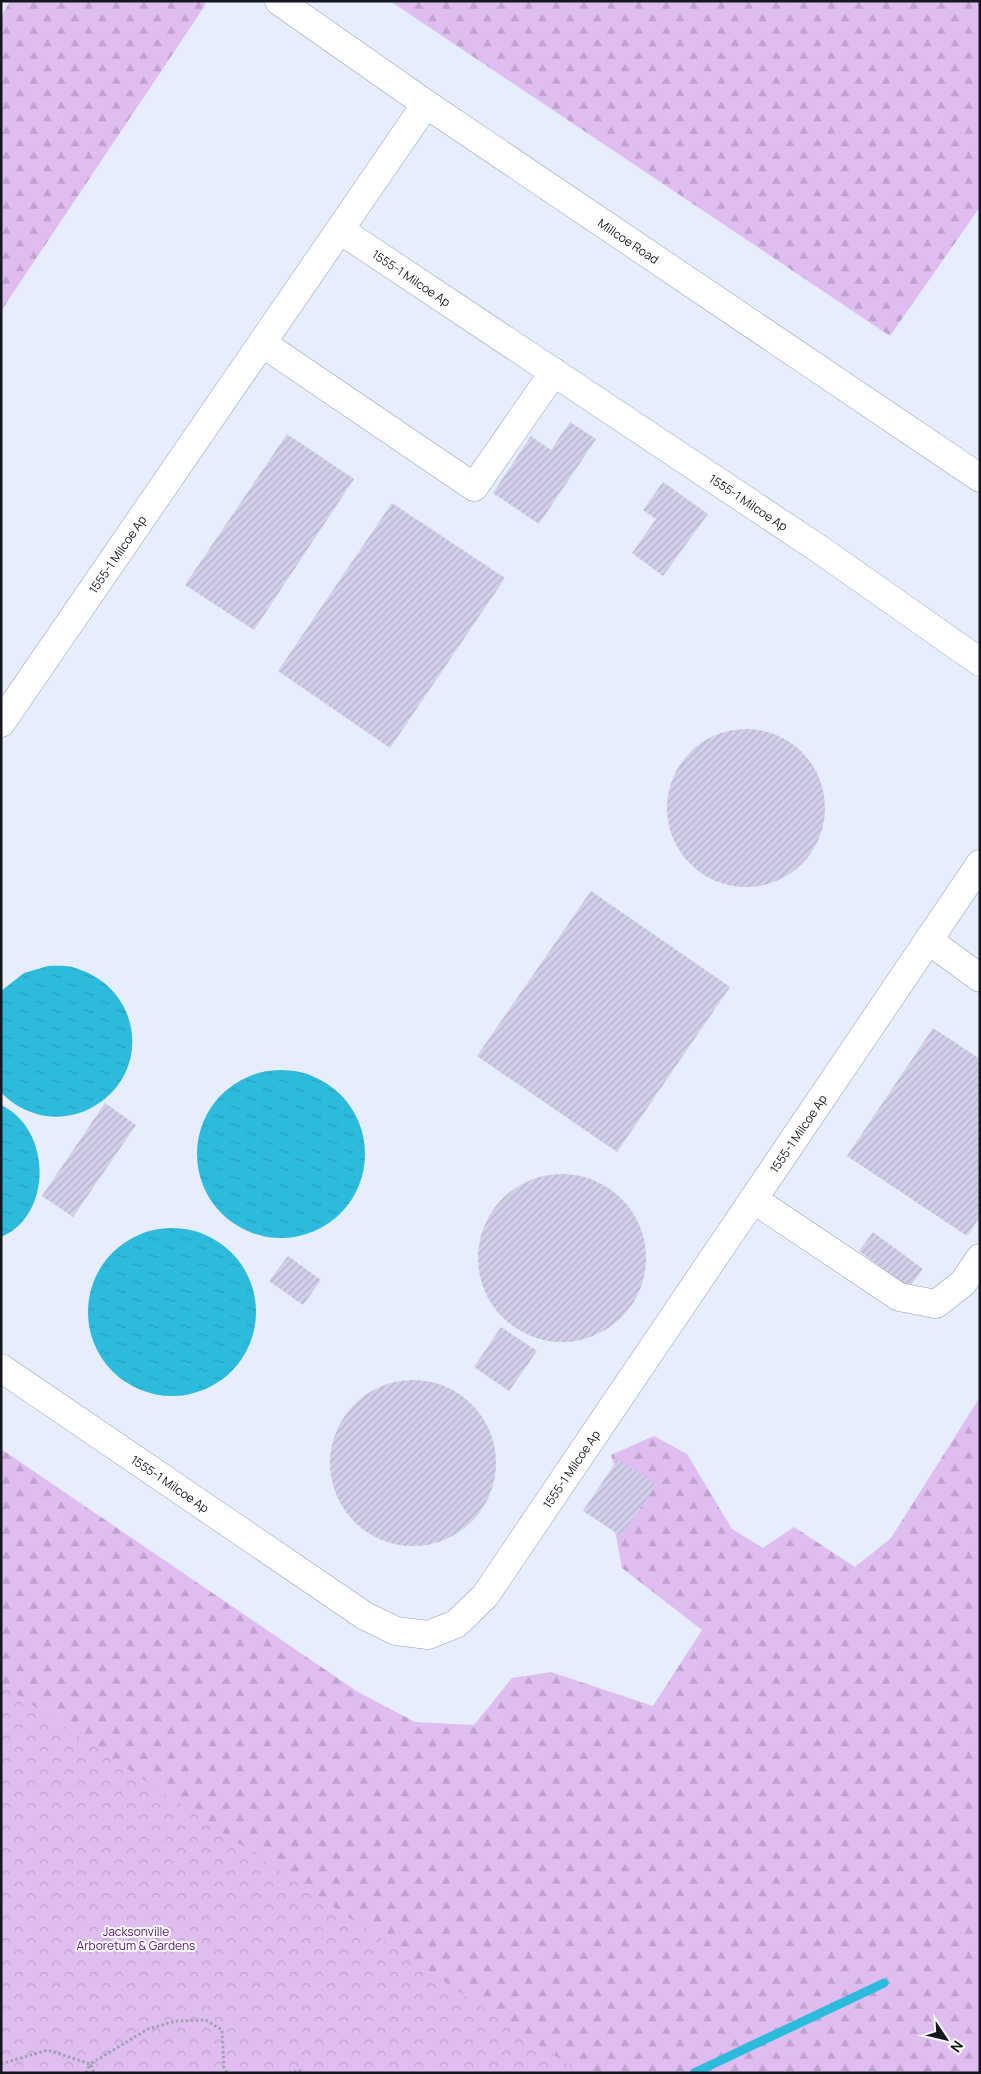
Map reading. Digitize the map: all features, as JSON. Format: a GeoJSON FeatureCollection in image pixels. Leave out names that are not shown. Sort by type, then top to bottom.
{"type":"FeatureCollection","features":[{"type":"Feature","properties":{"kind":"street","name":"Millcoe Road"},"geometry":{"type":"LineString","coordinates":[[279,1],[426,104],[980,478]]}},
{"type":"Feature","properties":{"kind":"street"},"geometry":{"type":"LineString","coordinates":[[340,230],[426,104]]}},
{"type":"Feature","properties":{"kind":"street","name":"1555-1 Milcoe Ap"},"geometry":{"type":"LineString","coordinates":[[1,723],[340,230],[822,551],[980,662]]}},
{"type":"Feature","properties":{"kind":"street"},"geometry":{"type":"LineString","coordinates":[[262,344],[474,487],[554,372]]}},
{"type":"Feature","properties":{"kind":"street","name":"1555-1 Milcoe Ap"},"geometry":{"type":"LineString","coordinates":[[1,1368],[365,1616],[396,1631],[428,1635],[456,1624],[485,1596],[980,864]]}},
{"type":"Feature","properties":{"kind":"street"},"geometry":{"type":"LineString","coordinates":[[928,940],[980,978]]}},
{"type":"Feature","properties":{"kind":"street"},"geometry":{"type":"LineString","coordinates":[[753,1199],[899,1296],[936,1304],[963,1283],[980,1258]]}},
{"type":"Feature","properties":{"kind":"path"},"geometry":{"type":"LineString","coordinates":[[86,2073],[90,2064],[148,2029],[176,2021],[206,2020],[222,2030],[224,2068],[227,2073]]}},
{"type":"Feature","properties":{"kind":"path"},"geometry":{"type":"LineString","coordinates":[[1,2064],[48,2050],[90,2064],[94,2073]]}},
{"type":"Feature","properties":{"kind":"path"},"geometry":{"type":"LineString","coordinates":[[289,2073],[299,2071],[305,2073]]}},
{"type":"Feature","properties":{"kind":"green space"},"geometry":{"type":"Polygon","coordinates":[[[10,1],[202,1],[206,4],[1,311],[1,17],[10,1]]]}},
{"type":"Feature","properties":{"kind":"green space"},"geometry":{"type":"Polygon","coordinates":[[[390,1],[980,1],[980,207],[890,336],[390,1]]]}},
{"type":"Feature","properties":{"kind":"green space"},"geometry":{"type":"Polygon","coordinates":[[[980,1397],[980,2073],[1,2073],[1,1449],[358,1692],[415,1722],[474,1725],[512,1678],[551,1672],[653,1706],[702,1630],[622,1568],[613,1519],[622,1491],[611,1455],[654,1436],[687,1454],[732,1529],[763,1548],[794,1527],[855,1567],[891,1538],[980,1397]]]}},
{"type":"Feature","properties":{"kind":"green space","name":"Jacksonville Arboretum & Gardens"},"geometry":{"type":"Polygon","coordinates":[[[1,1684],[581,2073],[1,2073],[1,1684]]]}},
{"type":"Feature","properties":{"kind":"water"},"geometry":{"type":"Polygon","coordinates":[[[48,966],[72,967],[99,979],[116,995],[127,1015],[132,1036],[130,1058],[122,1079],[107,1097],[85,1111],[74,1115],[57,1117],[40,1115],[29,1111],[14,1103],[1,1092],[1,991],[24,973],[48,966]]]}},
{"type":"Feature","properties":{"kind":"water"},"geometry":{"type":"Polygon","coordinates":[[[281,1070],[305,1074],[320,1080],[334,1089],[346,1101],[355,1115],[361,1130],[365,1154],[361,1178],[355,1193],[346,1207],[334,1219],[320,1228],[305,1234],[281,1238],[257,1234],[242,1228],[228,1219],[216,1207],[207,1193],[201,1178],[197,1154],[201,1130],[207,1115],[216,1101],[228,1089],[242,1080],[257,1074],[281,1070]]]}},
{"type":"Feature","properties":{"kind":"water"},"geometry":{"type":"Polygon","coordinates":[[[1,1105],[18,1117],[30,1133],[37,1152],[40,1172],[37,1192],[30,1210],[18,1226],[1,1237],[1,1105]]]}},
{"type":"Feature","properties":{"kind":"water"},"geometry":{"type":"Polygon","coordinates":[[[172,1228],[196,1232],[211,1238],[225,1247],[237,1259],[246,1273],[252,1288],[256,1312],[252,1336],[246,1351],[237,1365],[225,1377],[211,1386],[196,1392],[172,1396],[148,1392],[133,1386],[119,1377],[107,1365],[98,1351],[92,1336],[88,1312],[92,1288],[98,1273],[107,1259],[119,1247],[133,1238],[148,1232],[172,1228]]]}},
{"type":"Feature","properties":{"kind":"building"},"geometry":{"type":"Polygon","coordinates":[[[570,422],[596,439],[539,524],[493,493],[531,436],[551,450],[570,422]]]}},
{"type":"Feature","properties":{"kind":"building"},"geometry":{"type":"Polygon","coordinates":[[[287,434],[354,479],[254,630],[185,585],[287,434]]]}},
{"type":"Feature","properties":{"kind":"building"},"geometry":{"type":"Polygon","coordinates":[[[663,482],[708,514],[663,576],[632,553],[656,519],[643,510],[663,482]]]}},
{"type":"Feature","properties":{"kind":"building"},"geometry":{"type":"Polygon","coordinates":[[[392,503],[505,578],[390,748],[278,671],[392,503]]]}},
{"type":"Feature","properties":{"kind":"building"},"geometry":{"type":"Polygon","coordinates":[[[746,729],[776,735],[790,742],[802,752],[812,764],[819,778],[825,808],[819,838],[812,852],[802,864],[790,874],[776,881],[746,887],[716,881],[702,874],[690,864],[680,852],[673,838],[667,808],[673,778],[680,764],[690,752],[702,742],[716,735],[746,729]]]}},
{"type":"Feature","properties":{"kind":"building"},"geometry":{"type":"Polygon","coordinates":[[[591,891],[730,987],[617,1152],[477,1056],[591,891]]]}},
{"type":"Feature","properties":{"kind":"building"},"geometry":{"type":"Polygon","coordinates":[[[933,1028],[980,1059],[980,1217],[967,1236],[847,1156],[933,1028]]]}},
{"type":"Feature","properties":{"kind":"building"},"geometry":{"type":"Polygon","coordinates":[[[105,1103],[136,1125],[73,1217],[42,1196],[105,1103]]]}},
{"type":"Feature","properties":{"kind":"building"},"geometry":{"type":"Polygon","coordinates":[[[562,1174],[586,1178],[601,1184],[615,1193],[627,1205],[636,1219],[642,1234],[646,1258],[642,1282],[636,1297],[627,1311],[615,1323],[601,1332],[586,1338],[562,1342],[538,1338],[523,1332],[509,1323],[497,1311],[488,1297],[482,1282],[478,1258],[482,1234],[488,1219],[497,1205],[509,1193],[523,1184],[538,1178],[562,1174]]]}},
{"type":"Feature","properties":{"kind":"building"},"geometry":{"type":"Polygon","coordinates":[[[873,1232],[923,1269],[909,1288],[859,1251],[873,1232]]]}},
{"type":"Feature","properties":{"kind":"building"},"geometry":{"type":"Polygon","coordinates":[[[288,1256],[321,1280],[303,1305],[269,1281],[288,1256]]]}},
{"type":"Feature","properties":{"kind":"building"},"geometry":{"type":"Polygon","coordinates":[[[501,1327],[537,1351],[509,1391],[474,1367],[501,1327]]]}},
{"type":"Feature","properties":{"kind":"building"},"geometry":{"type":"Polygon","coordinates":[[[421,1380],[437,1383],[452,1389],[466,1398],[478,1410],[487,1424],[493,1439],[496,1463],[495,1479],[487,1502],[478,1516],[466,1528],[452,1537],[437,1543],[405,1546],[389,1543],[374,1537],[360,1528],[348,1516],[339,1502],[333,1487],[330,1455],[333,1439],[339,1424],[348,1410],[360,1398],[374,1389],[389,1383],[421,1380]]]}},
{"type":"Feature","properties":{"kind":"building"},"geometry":{"type":"Polygon","coordinates":[[[618,1459],[656,1485],[621,1536],[583,1511],[618,1459]]]}},
{"type":"Feature","properties":{"kind":"waterway"},"geometry":{"type":"LineString","coordinates":[[694,2073],[884,1983]]}}]}
